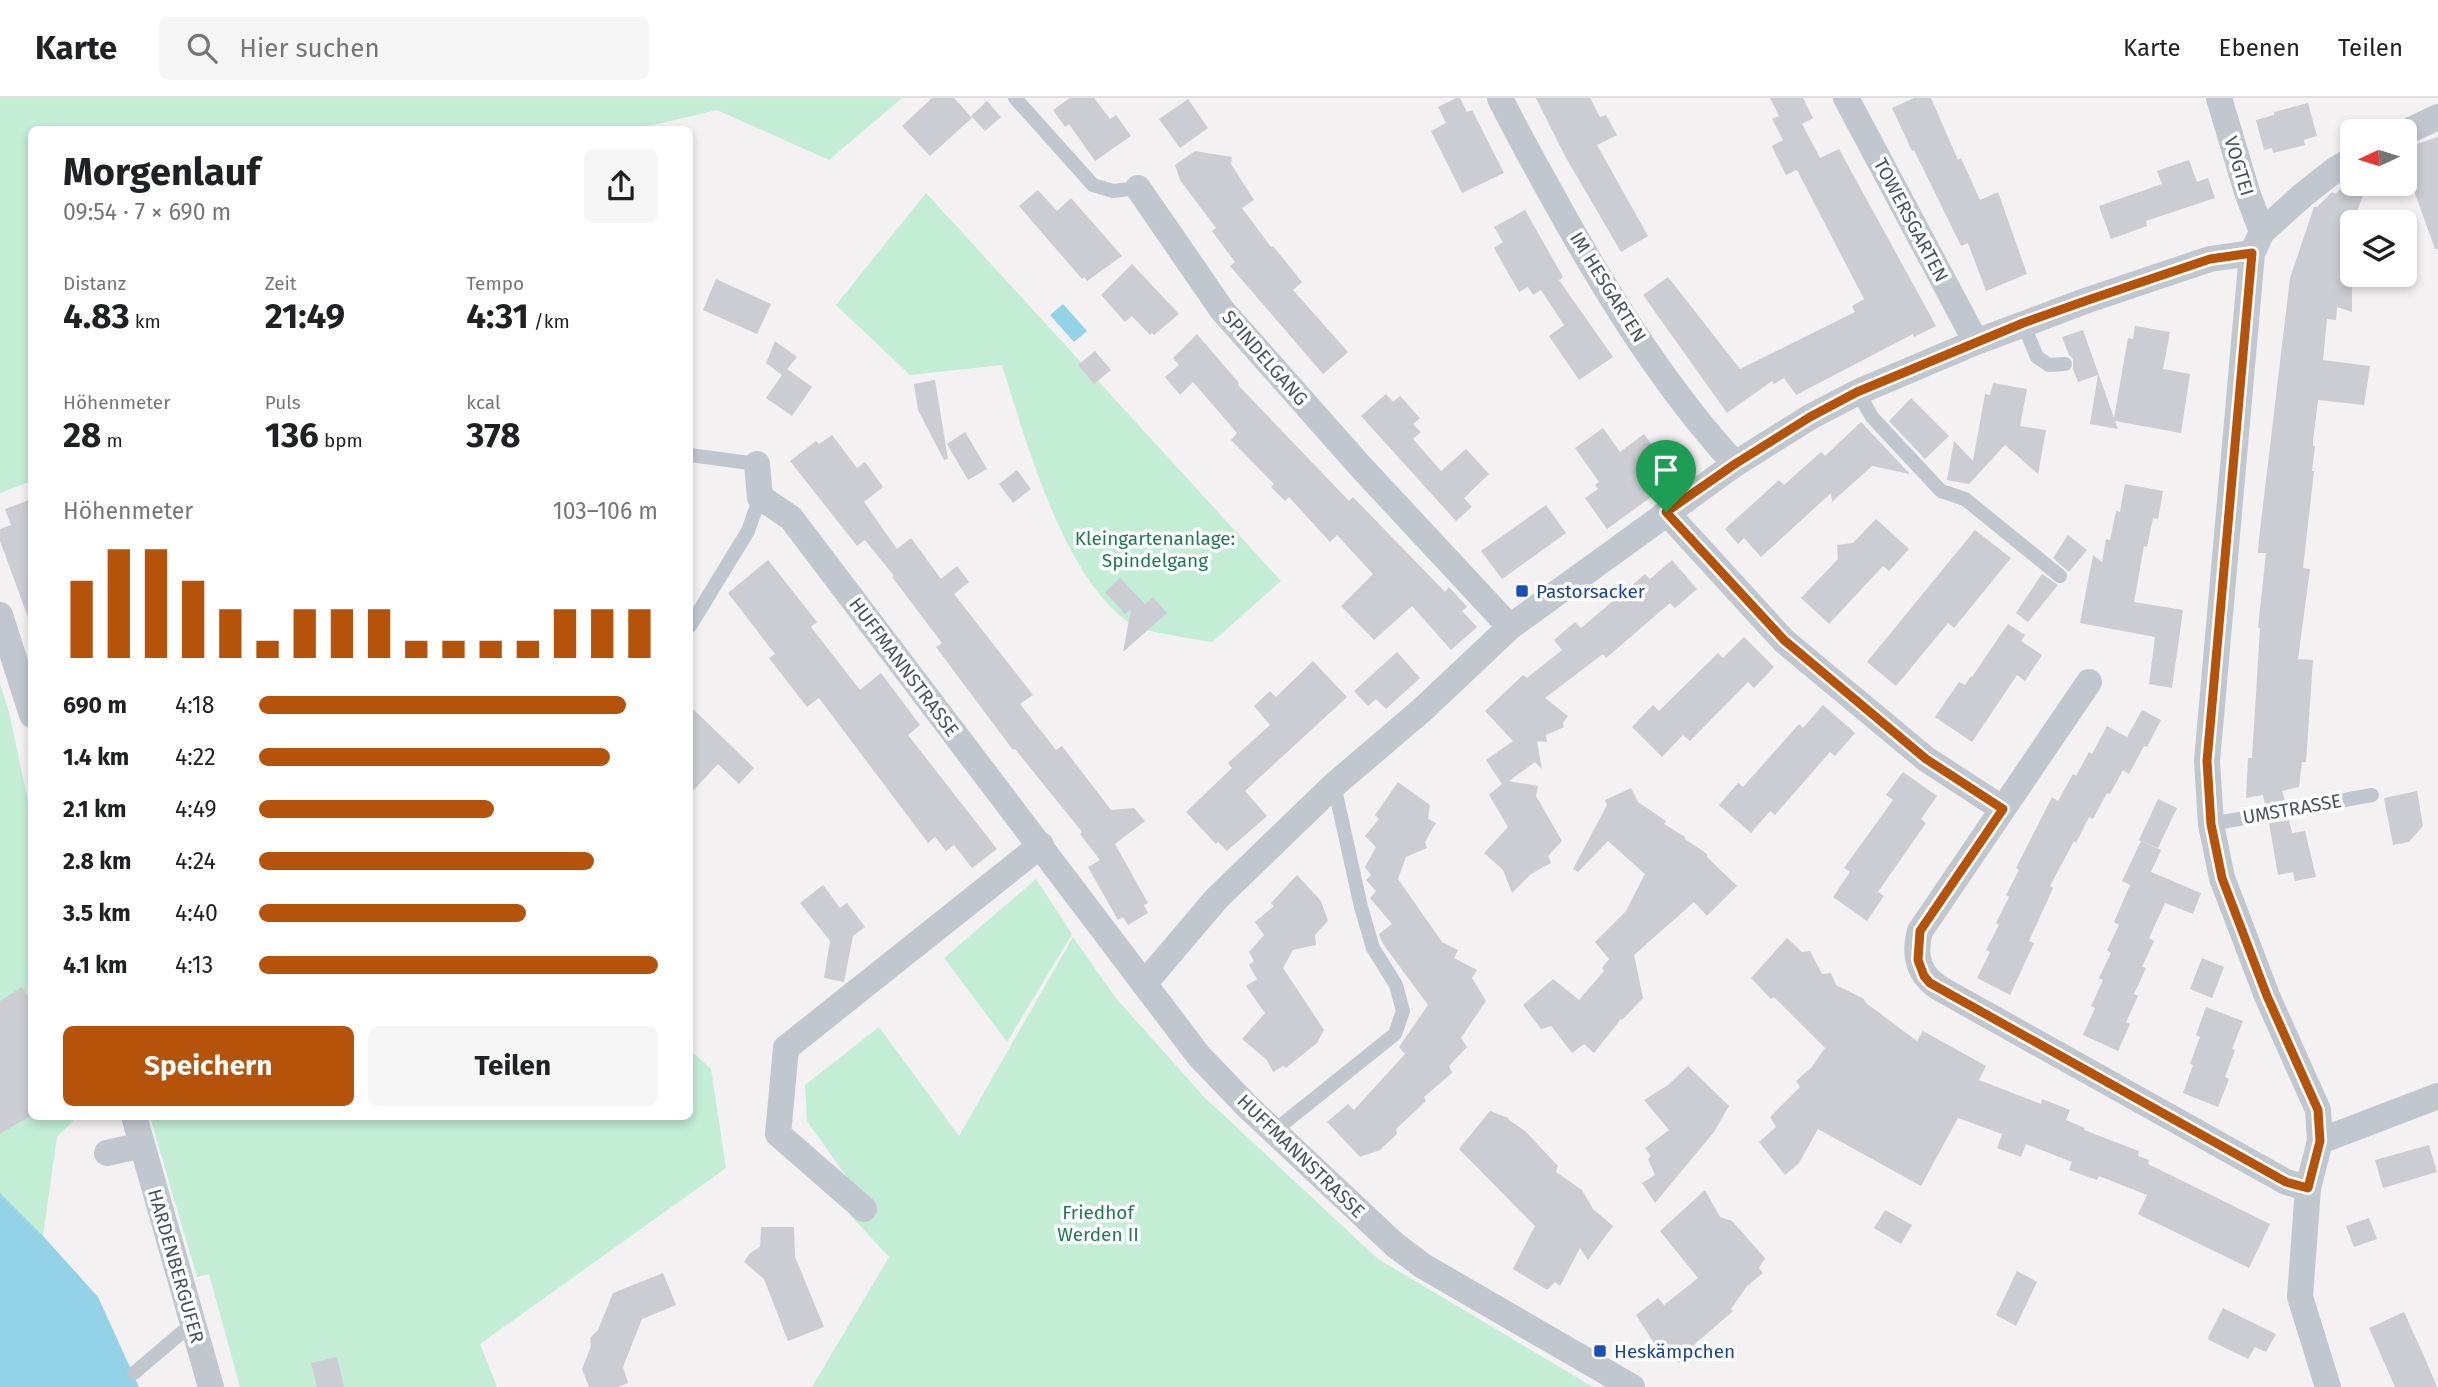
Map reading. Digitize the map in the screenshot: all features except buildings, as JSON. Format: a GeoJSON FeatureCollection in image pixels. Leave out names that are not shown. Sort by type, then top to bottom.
{"type":"FeatureCollection","features":[{"type":"Feature","properties":{"kind":"street","name":"IM HESGARTEN"},"geometry":{"type":"LineString","coordinates":[[1500,98],[1518,136],[1626,320],[1706,432],[1735,464]]}},
{"type":"Feature","properties":{"kind":"street","name":"TOWERSGARTEN"},"geometry":{"type":"LineString","coordinates":[[1846,98],[1976,342]]}},
{"type":"Feature","properties":{"kind":"street","name":"VOGTEI"},"geometry":{"type":"LineString","coordinates":[[2219,98],[2247,192],[2257,242]]}},
{"type":"Feature","properties":{"kind":"street"},"geometry":{"type":"LineString","coordinates":[[2417,126],[2438,117]]}},
{"type":"Feature","properties":{"kind":"street"},"geometry":{"type":"LineString","coordinates":[[1143,984],[1217,898],[1334,785],[1422,710],[1510,627],[1735,464],[1810,417],[1857,392],[2023,323],[2257,242],[2303,195],[2340,167]]}},
{"type":"Feature","properties":{"kind":"street","name":"SPINDELGANG"},"geometry":{"type":"LineString","coordinates":[[1138,188],[1222,310],[1361,467],[1510,627]]}},
{"type":"Feature","properties":{"kind":"street"},"geometry":{"type":"LineString","coordinates":[[2257,242],[2207,761],[2211,824],[2226,890],[2267,996],[2318,1110],[2320,1141],[2308,1188],[2301,1297],[2328,1387]]}},
{"type":"Feature","properties":{"kind":"street"},"geometry":{"type":"LineString","coordinates":[[757,464],[760,497]]}},
{"type":"Feature","properties":{"kind":"street","name":"HUFFMANNSTRASSE"},"geometry":{"type":"LineString","coordinates":[[760,497],[791,519],[1199,1056],[1395,1245],[1423,1266],[1632,1387]]}},
{"type":"Feature","properties":{"kind":"street"},"geometry":{"type":"LineString","coordinates":[[1666,512],[1784,640],[1926,759],[2003,809]]}},
{"type":"Feature","properties":{"kind":"street"},"geometry":{"type":"LineString","coordinates":[[0,615],[28,702]]}},
{"type":"Feature","properties":{"kind":"street"},"geometry":{"type":"LineString","coordinates":[[2089,682],[1920,931],[1918,960],[1924,976],[1941,989],[2286,1182],[2308,1188]]}},
{"type":"Feature","properties":{"kind":"street"},"geometry":{"type":"LineString","coordinates":[[864,1209],[778,1134],[786,1048],[1041,845]]}},
{"type":"Feature","properties":{"kind":"street"},"geometry":{"type":"LineString","coordinates":[[2320,1141],[2438,1096]]}},
{"type":"Feature","properties":{"kind":"street","name":"HARDENBERGUFER"},"geometry":{"type":"LineString","coordinates":[[135,1120],[211,1387]]}},
{"type":"Feature","properties":{"kind":"street"},"geometry":{"type":"LineString","coordinates":[[107,1153],[142,1145]]}},
{"type":"Feature","properties":{"kind":"lane","name":"SPINDELGANG"},"geometry":{"type":"LineString","coordinates":[[1020,101],[1093,185],[1113,191],[1138,188]]}},
{"type":"Feature","properties":{"kind":"lane"},"geometry":{"type":"LineString","coordinates":[[2023,323],[2038,357],[2049,365],[2065,364]]}},
{"type":"Feature","properties":{"kind":"lane"},"geometry":{"type":"LineString","coordinates":[[1857,392],[1872,417],[1941,491],[1965,499],[2060,576]]}},
{"type":"Feature","properties":{"kind":"lane"},"geometry":{"type":"LineString","coordinates":[[693,454],[757,464]]}},
{"type":"Feature","properties":{"kind":"lane"},"geometry":{"type":"LineString","coordinates":[[693,621],[748,531],[760,497]]}},
{"type":"Feature","properties":{"kind":"lane"},"geometry":{"type":"LineString","coordinates":[[1274,1131],[1395,1034],[1404,1011],[1396,985],[1373,948],[1334,785]]}},
{"type":"Feature","properties":{"kind":"lane","name":"UMSTRASSE"},"geometry":{"type":"LineString","coordinates":[[2211,824],[2372,794]]}},
{"type":"Feature","properties":{"kind":"lane"},"geometry":{"type":"LineString","coordinates":[[134,1373],[193,1323]]}},
{"type":"Feature","properties":{"kind":"green space"},"geometry":{"type":"Polygon","coordinates":[[[0,98],[902,98],[829,160],[717,110],[649,126],[28,126],[28,482],[0,493],[0,98]]]}},
{"type":"Feature","properties":{"kind":"green space","name":"Kleingartenanlage: Spindelgang"},"geometry":{"type":"Polygon","coordinates":[[[926,193],[1281,581],[1212,642],[1159,633],[1133,625],[1109,605],[1087,577],[1051,507],[1002,365],[910,375],[836,305],[926,193]]]}},
{"type":"Feature","properties":{"kind":"green space"},"geometry":{"type":"Polygon","coordinates":[[[0,684],[9,712],[28,801],[28,1120],[74,1120],[57,1137],[43,1236],[0,1193],[0,684]]]}},
{"type":"Feature","properties":{"kind":"green space"},"geometry":{"type":"Polygon","coordinates":[[[1036,879],[1072,934],[1007,1042],[944,958],[1036,879]]]}},
{"type":"Feature","properties":{"kind":"green space","name":"Friedhof Werden II"},"geometry":{"type":"Polygon","coordinates":[[[1073,937],[1115,997],[1204,1097],[1378,1259],[1593,1387],[812,1387],[889,1257],[850,1215],[863,1200],[807,1121],[805,1085],[879,1027],[959,1136],[1073,937]]]}},
{"type":"Feature","properties":{"kind":"green space"},"geometry":{"type":"Polygon","coordinates":[[[693,1053],[711,1069],[726,1168],[480,1344],[497,1387],[240,1387],[209,1274],[197,1277],[151,1120],[693,1120],[693,1053]]]}},
{"type":"Feature","properties":{"kind":"water"},"geometry":{"type":"Polygon","coordinates":[[[1063,304],[1087,331],[1074,342],[1050,315],[1063,304]]]}},
{"type":"Feature","properties":{"kind":"water"},"geometry":{"type":"Polygon","coordinates":[[[0,1193],[98,1297],[139,1387],[0,1387],[0,1193]]]}},
{"type":"Feature","properties":{"kind":"place","name":"Pastorsacker"},"geometry":{"type":"Point","coordinates":[1522,591]}},
{"type":"Feature","properties":{"kind":"place","name":"Heskämpchen"},"geometry":{"type":"Point","coordinates":[1600,1351]}},
{"type":"Feature","properties":{"kind":"route"},"geometry":{"type":"LineString","coordinates":[[2252,253],[2207,761],[2211,824],[2222,878],[2267,996],[2318,1110],[2320,1141],[2308,1188],[2286,1182],[1930,983],[1918,960],[1920,931],[2003,809],[1926,759],[1784,640],[1666,512],[1735,464],[1810,417],[1857,392],[2023,323],[2088,300],[2210,259],[2252,253]]}}]}
